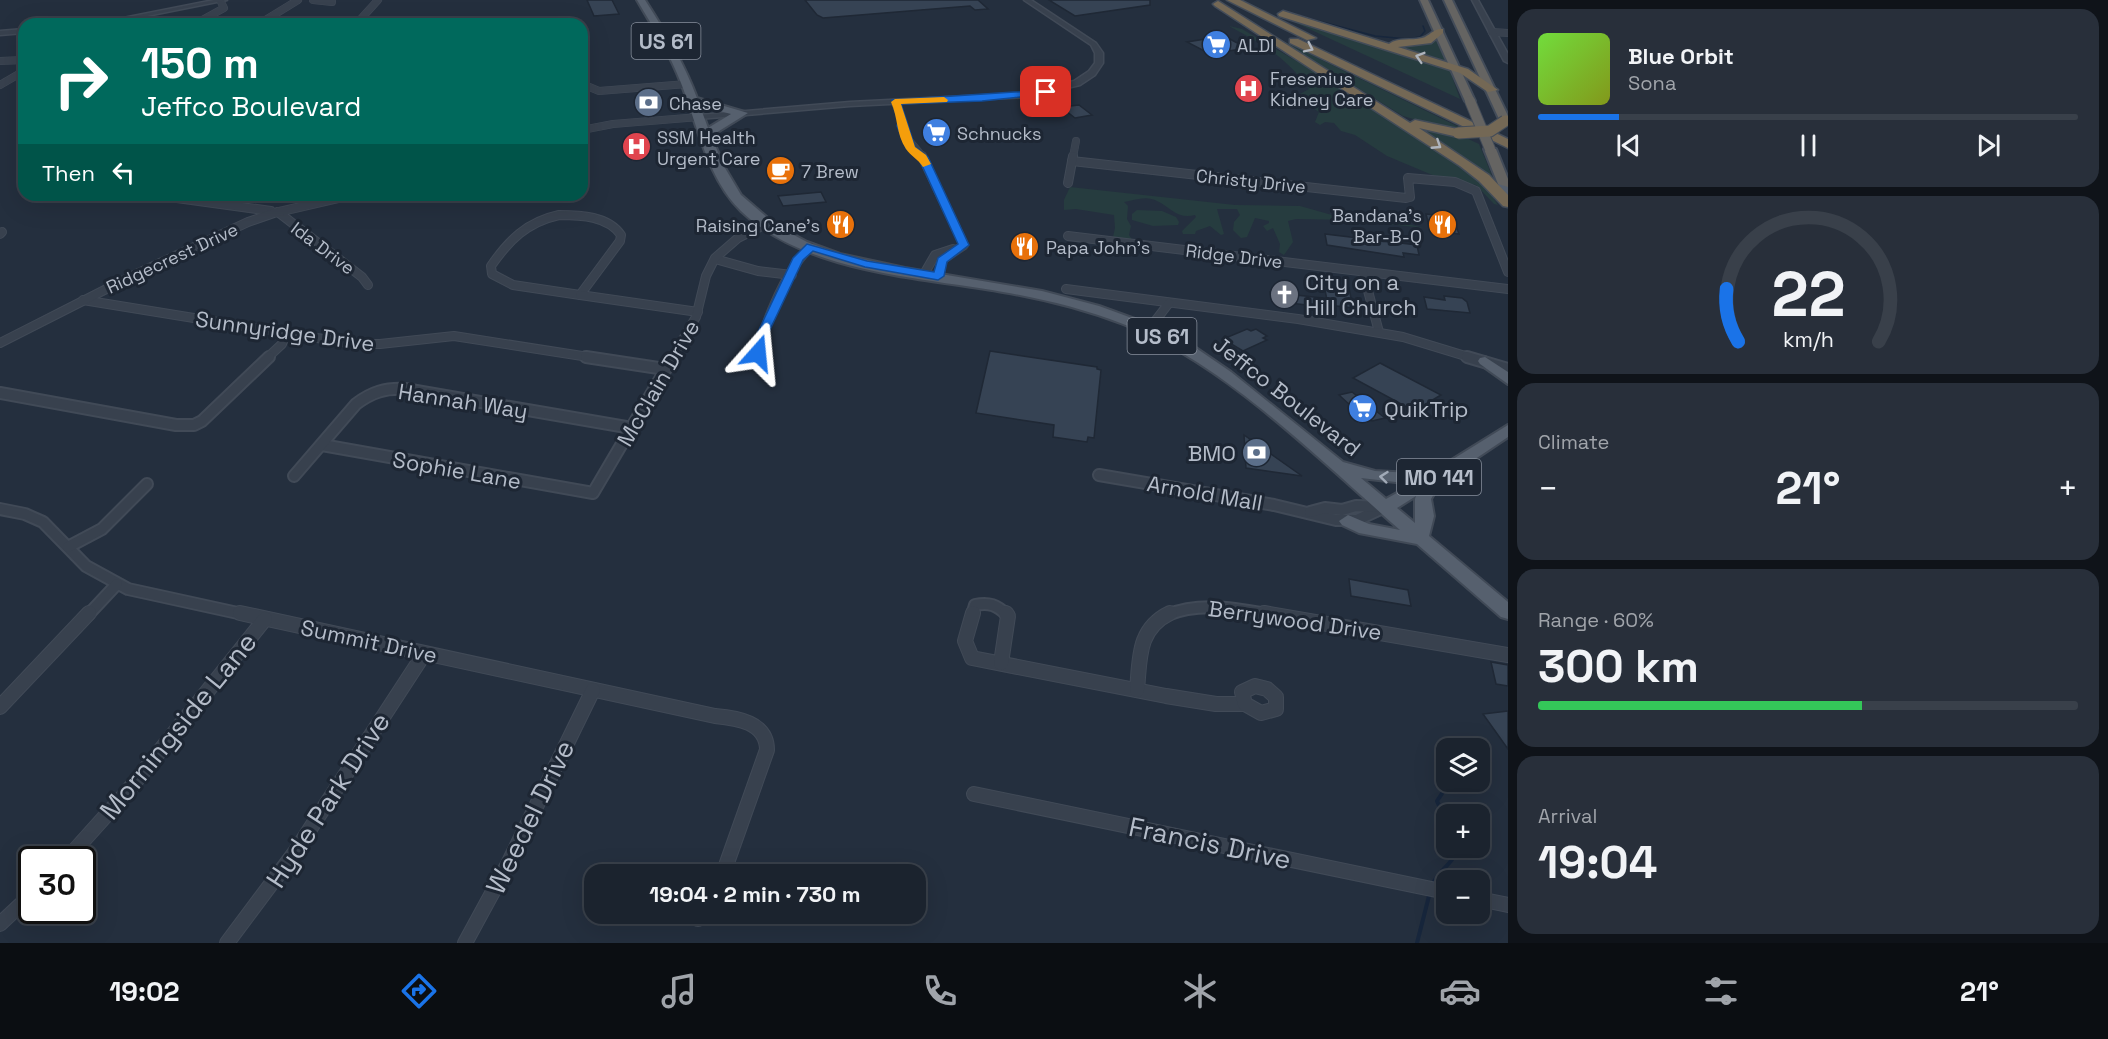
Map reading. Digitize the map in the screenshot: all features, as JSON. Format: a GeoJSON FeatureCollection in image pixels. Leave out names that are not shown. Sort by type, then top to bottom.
{"type":"FeatureCollection","features":[{"type":"Feature","properties":{"kind":"highway"},"geometry":{"type":"LineString","coordinates":[[1232,0],[1507,126]]}},
{"type":"Feature","properties":{"kind":"highway"},"geometry":{"type":"LineString","coordinates":[[1244,0],[1457,68],[1474,76],[1492,90]]}},
{"type":"Feature","properties":{"kind":"highway"},"geometry":{"type":"LineString","coordinates":[[1424,0],[1457,68],[1507,188]]}},
{"type":"Feature","properties":{"kind":"highway"},"geometry":{"type":"LineString","coordinates":[[1448,0],[1507,126]]}},
{"type":"Feature","properties":{"kind":"highway"},"geometry":{"type":"LineString","coordinates":[[1214,2],[1474,170],[1508,203]]}},
{"type":"Feature","properties":{"kind":"highway"},"geometry":{"type":"LineString","coordinates":[[1214,2],[1508,144]]}},
{"type":"Feature","properties":{"kind":"highway"},"geometry":{"type":"LineString","coordinates":[[1369,41],[1420,43],[1432,39],[1438,31]]}},
{"type":"Feature","properties":{"kind":"highway"},"geometry":{"type":"LineString","coordinates":[[1483,72],[1505,91]]}},
{"type":"Feature","properties":{"kind":"highway"},"geometry":{"type":"LineString","coordinates":[[1389,113],[1427,128],[1458,133],[1483,132],[1507,126]]}},
{"type":"Feature","properties":{"kind":"highway"},"geometry":{"type":"LineString","coordinates":[[1489,147],[1507,126]]}},
{"type":"Feature","properties":{"kind":"main road","name":"Jeffco Boulevard"},"geometry":{"type":"LineString","coordinates":[[641,0],[664,36],[687,84],[691,99],[730,191],[746,209],[766,224],[811,247],[865,264],[1058,299],[1149,329],[1204,359],[1241,385],[1508,612]]}},
{"type":"Feature","properties":{"kind":"main road"},"geometry":{"type":"LineString","coordinates":[[691,99],[716,109],[743,113]]}},
{"type":"Feature","properties":{"kind":"main road"},"geometry":{"type":"LineString","coordinates":[[707,134],[722,123],[743,113]]}},
{"type":"Feature","properties":{"kind":"main road"},"geometry":{"type":"LineString","coordinates":[[1485,361],[1508,363]]}},
{"type":"Feature","properties":{"kind":"main road"},"geometry":{"type":"LineString","coordinates":[[1485,361],[1508,379]]}},
{"type":"Feature","properties":{"kind":"main road","name":"MO 141"},"geometry":{"type":"LineString","coordinates":[[1385,507],[1434,480],[1508,430]]}},
{"type":"Feature","properties":{"kind":"main road"},"geometry":{"type":"LineString","coordinates":[[1336,465],[1374,476],[1434,480],[1423,499],[1425,516],[1420,538],[1365,529],[1348,521]]}},
{"type":"Feature","properties":{"kind":"street"},"geometry":{"type":"LineString","coordinates":[[128,18],[222,0],[224,8],[206,18]]}},
{"type":"Feature","properties":{"kind":"street"},"geometry":{"type":"LineString","coordinates":[[269,18],[298,0]]}},
{"type":"Feature","properties":{"kind":"street"},"geometry":{"type":"LineString","coordinates":[[313,0],[332,2]]}},
{"type":"Feature","properties":{"kind":"street"},"geometry":{"type":"LineString","coordinates":[[362,18],[378,0]]}},
{"type":"Feature","properties":{"kind":"street"},"geometry":{"type":"LineString","coordinates":[[588,129],[743,113],[1029,95],[1060,89],[1088,77],[1099,63],[1099,53],[1094,44],[1027,0]]}},
{"type":"Feature","properties":{"kind":"street"},"geometry":{"type":"LineString","coordinates":[[1475,0],[1508,61]]}},
{"type":"Feature","properties":{"kind":"street"},"geometry":{"type":"LineString","coordinates":[[0,33],[18,32]]}},
{"type":"Feature","properties":{"kind":"street"},"geometry":{"type":"LineString","coordinates":[[1492,32],[1508,33]]}},
{"type":"Feature","properties":{"kind":"street"},"geometry":{"type":"LineString","coordinates":[[0,61],[18,60]]}},
{"type":"Feature","properties":{"kind":"street"},"geometry":{"type":"LineString","coordinates":[[0,85],[18,74]]}},
{"type":"Feature","properties":{"kind":"street"},"geometry":{"type":"LineString","coordinates":[[588,86],[598,91],[687,84]]}},
{"type":"Feature","properties":{"kind":"street"},"geometry":{"type":"LineString","coordinates":[[895,102],[903,118],[902,126],[911,148],[923,157],[964,245],[942,260],[931,275]]}},
{"type":"Feature","properties":{"kind":"street"},"geometry":{"type":"LineString","coordinates":[[1068,183],[1076,141]]}},
{"type":"Feature","properties":{"kind":"street","name":"Christy Drive"},"geometry":{"type":"LineString","coordinates":[[1072,161],[1406,198],[1410,196],[1408,178],[1455,182],[1476,191],[1508,272]]}},
{"type":"Feature","properties":{"kind":"street"},"geometry":{"type":"LineString","coordinates":[[198,201],[276,212]]}},
{"type":"Feature","properties":{"kind":"street","name":"Ridgecrest Drive"},"geometry":{"type":"LineString","coordinates":[[0,343],[180,252],[276,212],[325,201]]}},
{"type":"Feature","properties":{"kind":"street","name":"Ida Drive"},"geometry":{"type":"LineString","coordinates":[[276,212],[362,277],[368,285]]}},
{"type":"Feature","properties":{"kind":"street"},"geometry":{"type":"LineString","coordinates":[[580,295],[620,240],[621,235],[614,225],[573,216],[542,217],[522,229],[491,266],[492,274],[503,282],[580,295],[698,312]]}},
{"type":"Feature","properties":{"kind":"street","name":"McClain Drive"},"geometry":{"type":"LineString","coordinates":[[593,493],[698,312],[705,278],[715,259],[736,240],[766,224]]}},
{"type":"Feature","properties":{"kind":"street","name":"Ridge Drive"},"geometry":{"type":"LineString","coordinates":[[1068,236],[1508,290]]}},
{"type":"Feature","properties":{"kind":"street"},"geometry":{"type":"LineString","coordinates":[[758,353],[762,336],[800,255],[811,247]]}},
{"type":"Feature","properties":{"kind":"street"},"geometry":{"type":"LineString","coordinates":[[931,275],[935,255],[957,249]]}},
{"type":"Feature","properties":{"kind":"street"},"geometry":{"type":"LineString","coordinates":[[715,259],[758,271],[792,275]]}},
{"type":"Feature","properties":{"kind":"street"},"geometry":{"type":"LineString","coordinates":[[1363,272],[1378,332]]}},
{"type":"Feature","properties":{"kind":"street"},"geometry":{"type":"LineString","coordinates":[[1066,289],[1298,319],[1378,332],[1428,343],[1508,369]]}},
{"type":"Feature","properties":{"kind":"street","name":"Sunnyridge Drive"},"geometry":{"type":"LineString","coordinates":[[83,300],[378,346],[454,336],[665,369]]}},
{"type":"Feature","properties":{"kind":"street"},"geometry":{"type":"LineString","coordinates":[[1149,329],[1158,324],[1163,309],[1169,303]]}},
{"type":"Feature","properties":{"kind":"street"},"geometry":{"type":"LineString","coordinates":[[0,330],[14,336]]}},
{"type":"Feature","properties":{"kind":"street"},"geometry":{"type":"LineString","coordinates":[[0,393],[176,425],[194,425],[209,416],[282,344],[285,336],[278,332]]}},
{"type":"Feature","properties":{"kind":"street","name":"Hannah Way"},"geometry":{"type":"LineString","coordinates":[[294,476],[364,398],[374,392],[396,388],[632,428]]}},
{"type":"Feature","properties":{"kind":"street","name":"Sophie Lane"},"geometry":{"type":"LineString","coordinates":[[322,445],[593,493]]}},
{"type":"Feature","properties":{"kind":"street","name":"Arnold Mall"},"geometry":{"type":"LineString","coordinates":[[1099,475],[1310,512],[1348,521]]}},
{"type":"Feature","properties":{"kind":"street"},"geometry":{"type":"LineString","coordinates":[[68,547],[102,529],[147,484]]}},
{"type":"Feature","properties":{"kind":"street","name":"Arnold Mall"},"geometry":{"type":"LineString","coordinates":[[1310,512],[1325,508],[1342,510],[1356,506],[1385,507]]}},
{"type":"Feature","properties":{"kind":"street"},"geometry":{"type":"LineString","coordinates":[[1348,521],[1364,518],[1385,507]]}},
{"type":"Feature","properties":{"kind":"street","name":"Summit Drive"},"geometry":{"type":"LineString","coordinates":[[0,509],[25,514],[43,522],[86,567],[117,584],[424,654],[715,716],[742,719],[759,729],[766,743],[765,758],[727,864]]}},
{"type":"Feature","properties":{"kind":"street"},"geometry":{"type":"LineString","coordinates":[[0,706],[117,584]]}},
{"type":"Feature","properties":{"kind":"street"},"geometry":{"type":"LineString","coordinates":[[1000,663],[1008,616],[998,605],[986,602],[975,605],[965,641],[972,658],[1216,704],[1245,704]]}},
{"type":"Feature","properties":{"kind":"street","name":"Berrywood Drive"},"geometry":{"type":"LineString","coordinates":[[1137,690],[1142,642],[1152,625],[1173,612],[1197,607],[1232,608],[1508,655]]}},
{"type":"Feature","properties":{"kind":"street","name":"Morningside Lane"},"geometry":{"type":"LineString","coordinates":[[79,846],[127,792],[265,619]]}},
{"type":"Feature","properties":{"kind":"street","name":"Hyde Park Drive"},"geometry":{"type":"LineString","coordinates":[[227,943],[296,852],[424,654]]}},
{"type":"Feature","properties":{"kind":"street","name":"Weedel Drive"},"geometry":{"type":"LineString","coordinates":[[465,943],[504,872],[592,690]]}},
{"type":"Feature","properties":{"kind":"street","name":"Francis Drive"},"geometry":{"type":"LineString","coordinates":[[974,794],[1436,890]]}},
{"type":"Feature","properties":{"kind":"street"},"geometry":{"type":"LineString","coordinates":[[1490,901],[1508,905]]}},
{"type":"Feature","properties":{"kind":"street"},"geometry":{"type":"LineString","coordinates":[[0,924],[18,907]]}},
{"type":"Feature","properties":{"kind":"green space"},"geometry":{"type":"Polygon","coordinates":[[[1279,15],[1449,68],[1460,99],[1279,15]]]}},
{"type":"Feature","properties":{"kind":"green space"},"geometry":{"type":"Polygon","coordinates":[[[1229,26],[1242,29],[1315,72],[1457,164],[1487,188],[1498,205],[1494,204],[1476,185],[1437,177],[1387,156],[1355,135],[1341,131],[1334,123],[1325,122],[1320,125],[1315,122],[1319,112],[1308,105],[1300,94],[1309,89],[1300,77],[1273,52],[1229,26]]]}},
{"type":"Feature","properties":{"kind":"green space"},"geometry":{"type":"Polygon","coordinates":[[[1275,37],[1465,130],[1448,129],[1403,116],[1275,37]]]}},
{"type":"Feature","properties":{"kind":"green space"},"geometry":{"type":"Polygon","coordinates":[[[1436,41],[1447,63],[1391,45],[1417,45],[1436,41]]]}},
{"type":"Feature","properties":{"kind":"green space"},"geometry":{"type":"Polygon","coordinates":[[[1413,128],[1464,137],[1479,144],[1495,183],[1413,128]]]}},
{"type":"Feature","properties":{"kind":"green space"},"geometry":{"type":"Polygon","coordinates":[[[1070,187],[1235,205],[1300,206],[1332,215],[1396,221],[1424,228],[1352,220],[1296,219],[1288,221],[1293,242],[1284,255],[1279,252],[1280,244],[1273,228],[1267,231],[1263,226],[1269,221],[1255,218],[1247,237],[1241,238],[1233,230],[1234,222],[1240,215],[1237,209],[1217,209],[1224,234],[1221,235],[1210,226],[1196,231],[1195,234],[1183,234],[1182,231],[1196,217],[1195,215],[1184,216],[1153,199],[1145,198],[1124,202],[1128,206],[1127,219],[1131,226],[1129,235],[1133,241],[1113,237],[1114,215],[1076,209],[1064,210],[1064,200],[1070,187]]]}},
{"type":"Feature","properties":{"kind":"green space"},"geometry":{"type":"Polygon","coordinates":[[[1137,210],[1162,211],[1176,217],[1179,222],[1178,225],[1153,226],[1132,220],[1132,214],[1137,210]]]}},
{"type":"Feature","properties":{"kind":"building"},"geometry":{"type":"Polygon","coordinates":[[[587,0],[612,0],[619,14],[594,16],[587,0]]]}},
{"type":"Feature","properties":{"kind":"building"},"geometry":{"type":"Polygon","coordinates":[[[805,0],[978,0],[988,9],[975,10],[970,6],[823,18],[817,15],[805,0]]]}},
{"type":"Feature","properties":{"kind":"building"},"geometry":{"type":"Polygon","coordinates":[[[1049,0],[1150,0],[1150,5],[1075,16],[1049,0]]]}},
{"type":"Feature","properties":{"kind":"building","name":"ALDI"},"geometry":{"type":"Polygon","coordinates":[[[1224,36],[1247,48],[1210,54],[1187,42],[1224,36]]]}},
{"type":"Feature","properties":{"kind":"building"},"geometry":{"type":"Polygon","coordinates":[[[1079,105],[1092,115],[1075,118],[1061,107],[1079,105]]]}},
{"type":"Feature","properties":{"kind":"building"},"geometry":{"type":"Polygon","coordinates":[[[821,192],[826,202],[783,206],[778,196],[821,192]]]}},
{"type":"Feature","properties":{"kind":"building","name":"Bandana's Bar-B-Q"},"geometry":{"type":"Polygon","coordinates":[[[1426,214],[1453,217],[1459,234],[1430,230],[1426,214]]]}},
{"type":"Feature","properties":{"kind":"building"},"geometry":{"type":"Polygon","coordinates":[[[1325,234],[1417,245],[1419,255],[1403,253],[1404,257],[1327,245],[1325,234]]]}},
{"type":"Feature","properties":{"kind":"building"},"geometry":{"type":"Polygon","coordinates":[[[1324,285],[1349,288],[1353,308],[1328,305],[1324,285]]]}},
{"type":"Feature","properties":{"kind":"building"},"geometry":{"type":"Polygon","coordinates":[[[1270,292],[1322,298],[1324,307],[1272,301],[1270,292]]]}},
{"type":"Feature","properties":{"kind":"building"},"geometry":{"type":"Polygon","coordinates":[[[1444,296],[1462,298],[1467,302],[1470,313],[1427,309],[1424,297],[1445,300],[1444,296]]]}},
{"type":"Feature","properties":{"kind":"building"},"geometry":{"type":"Polygon","coordinates":[[[1247,329],[1251,331],[1256,329],[1267,336],[1263,338],[1267,340],[1243,351],[1223,339],[1247,329]]]}},
{"type":"Feature","properties":{"kind":"building"},"geometry":{"type":"Polygon","coordinates":[[[990,351],[1097,367],[1101,370],[1094,438],[1088,437],[1087,442],[1053,437],[1054,425],[976,413],[990,351]]]}},
{"type":"Feature","properties":{"kind":"building"},"geometry":{"type":"Polygon","coordinates":[[[1380,363],[1441,395],[1414,411],[1353,378],[1380,363]]]}},
{"type":"Feature","properties":{"kind":"building","name":"QuikTrip"},"geometry":{"type":"Polygon","coordinates":[[[1352,392],[1385,418],[1372,421],[1362,416],[1339,395],[1352,392]]]}},
{"type":"Feature","properties":{"kind":"building","name":"BMO"},"geometry":{"type":"Polygon","coordinates":[[[1244,435],[1302,476],[1246,468],[1244,435]]]}},
{"type":"Feature","properties":{"kind":"building"},"geometry":{"type":"Polygon","coordinates":[[[1349,579],[1408,590],[1411,606],[1351,596],[1349,579]]]}},
{"type":"Feature","properties":{"kind":"building"},"geometry":{"type":"Polygon","coordinates":[[[1491,662],[1508,665],[1508,686],[1496,684],[1491,662]]]}},
{"type":"Feature","properties":{"kind":"building"},"geometry":{"type":"Polygon","coordinates":[[[1508,711],[1508,749],[1483,714],[1508,711]]]}},
{"type":"Feature","properties":{"kind":"waterway"},"geometry":{"type":"LineString","coordinates":[[1292,14],[1375,36],[1407,39],[1420,37],[1425,31],[1423,26]]}},
{"type":"Feature","properties":{"kind":"waterway"},"geometry":{"type":"LineString","coordinates":[[1438,804],[1437,801],[1443,792]]}},
{"type":"Feature","properties":{"kind":"waterway"},"geometry":{"type":"LineString","coordinates":[[1432,886],[1434,880],[1453,858]]}},
{"type":"Feature","properties":{"kind":"waterway"},"geometry":{"type":"LineString","coordinates":[[1417,943],[1430,892]]}},
{"type":"Feature","properties":{"kind":"slow traffic"},"geometry":{"type":"LineString","coordinates":[[926,164],[923,157],[912,151],[902,126],[903,118],[895,102],[944,100]]}},
{"type":"Feature","properties":{"kind":"place","name":"ALDI"},"geometry":{"type":"Point","coordinates":[1216,45]}},
{"type":"Feature","properties":{"kind":"place","name":"Fresenius Kidney Care"},"geometry":{"type":"Point","coordinates":[1249,88]}},
{"type":"Feature","properties":{"kind":"place","name":"Chase"},"geometry":{"type":"Point","coordinates":[648,103]}},
{"type":"Feature","properties":{"kind":"place","name":"Schnucks"},"geometry":{"type":"Point","coordinates":[936,133]}},
{"type":"Feature","properties":{"kind":"place","name":"SSM Health Urgent Care"},"geometry":{"type":"Point","coordinates":[636,147]}},
{"type":"Feature","properties":{"kind":"place","name":"7 Brew"},"geometry":{"type":"Point","coordinates":[780,171]}},
{"type":"Feature","properties":{"kind":"place","name":"Raising Cane's"},"geometry":{"type":"Point","coordinates":[841,225]}},
{"type":"Feature","properties":{"kind":"place","name":"Bandana's Bar-B-Q"},"geometry":{"type":"Point","coordinates":[1443,225]}},
{"type":"Feature","properties":{"kind":"place","name":"Papa John's"},"geometry":{"type":"Point","coordinates":[1025,247]}},
{"type":"Feature","properties":{"kind":"place","name":"City on a Hill Church"},"geometry":{"type":"Point","coordinates":[1284,295]}},
{"type":"Feature","properties":{"kind":"place","name":"QuikTrip"},"geometry":{"type":"Point","coordinates":[1363,409]}},
{"type":"Feature","properties":{"kind":"place","name":"BMO"},"geometry":{"type":"Point","coordinates":[1257,453]}},
{"type":"Feature","properties":{"kind":"route"},"geometry":{"type":"LineString","coordinates":[[758,353],[762,336],[798,258],[802,252],[811,247],[865,264],[938,276],[942,260],[964,245],[923,157],[912,151],[902,126],[903,118],[895,102],[982,99],[1046,92]]}}]}
